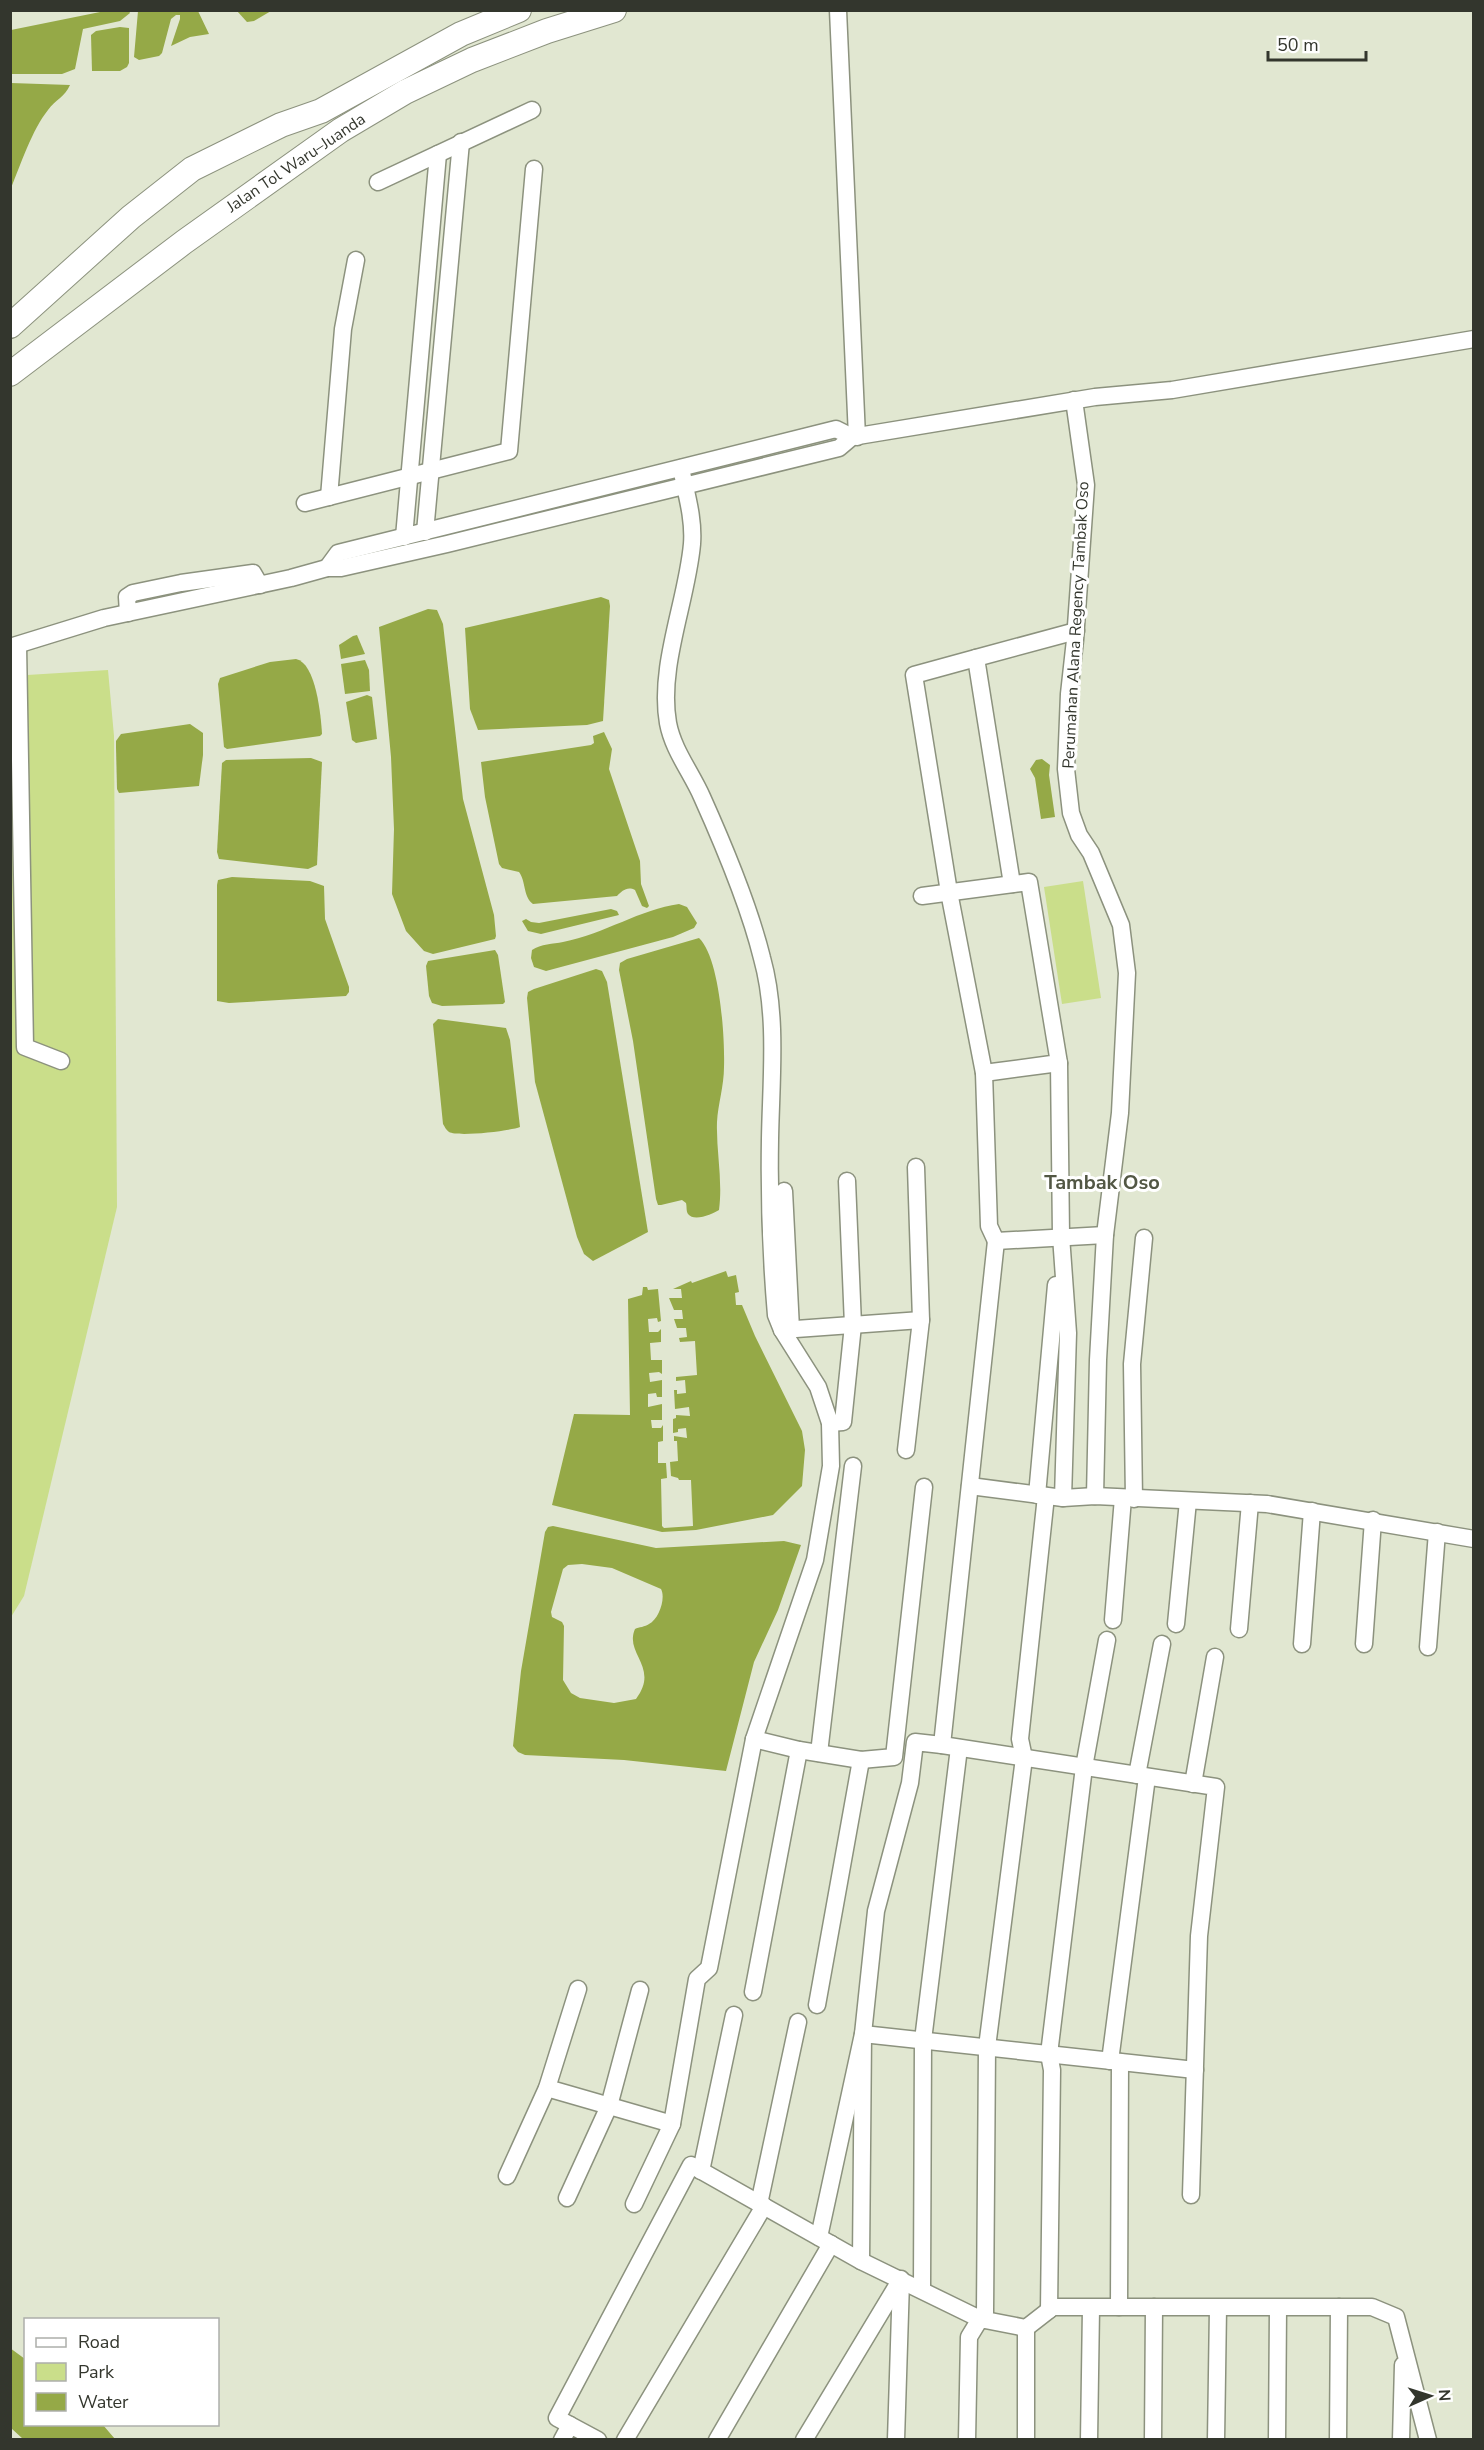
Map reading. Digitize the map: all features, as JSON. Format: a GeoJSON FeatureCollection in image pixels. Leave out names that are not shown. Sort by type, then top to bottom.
{"type":"FeatureCollection","features":[{"type":"Feature","properties":{"kind":"highway","name":"Jalan Tol Waru–Juanda"},"geometry":{"type":"LineString","coordinates":[[10,326],[131,218],[192,169],[281,125],[321,111],[461,34],[519,10]]}},
{"type":"Feature","properties":{"kind":"highway","name":"Jalan Tol Waru–Juanda"},"geometry":{"type":"LineString","coordinates":[[10,374],[184,242],[341,130],[405,92],[472,60],[547,31],[615,10]]}},
{"type":"Feature","properties":{"kind":"street"},"geometry":{"type":"LineString","coordinates":[[838,10],[855,437]]}},
{"type":"Feature","properties":{"kind":"street"},"geometry":{"type":"LineString","coordinates":[[378,182],[532,110]]}},
{"type":"Feature","properties":{"kind":"street"},"geometry":{"type":"LineString","coordinates":[[425,532],[461,142]]}},
{"type":"Feature","properties":{"kind":"street"},"geometry":{"type":"LineString","coordinates":[[404,537],[438,154]]}},
{"type":"Feature","properties":{"kind":"street"},"geometry":{"type":"LineString","coordinates":[[305,503],[509,451],[534,169]]}},
{"type":"Feature","properties":{"kind":"street"},"geometry":{"type":"LineString","coordinates":[[329,497],[343,329],[356,260]]}},
{"type":"Feature","properties":{"kind":"street"},"geometry":{"type":"LineString","coordinates":[[61,1061],[26,1047],[14,646],[104,618],[260,585],[327,568],[341,568],[447,544],[839,448],[855,437],[1074,400],[1172,390],[1473,339]]}},
{"type":"Feature","properties":{"kind":"street","name":"Perumahan Alana Regency Tambak Oso"},"geometry":{"type":"LineString","coordinates":[[1074,400],[1086,485],[1076,631],[1069,694],[1066,769],[1071,813],[1079,835],[1091,853],[1121,925],[1127,973],[1120,1113],[1105,1235],[1098,1360],[1095,1496]]}},
{"type":"Feature","properties":{"kind":"street"},"geometry":{"type":"LineString","coordinates":[[327,568],[338,553],[836,429],[855,437]]}},
{"type":"Feature","properties":{"kind":"street"},"geometry":{"type":"LineString","coordinates":[[634,2204],[672,2124],[697,1979],[709,1968],[754,1739],[815,1560],[831,1467],[830,1423],[818,1387],[776,1315],[769,1179],[770,1010],[763,959],[734,876],[701,795],[672,739],[668,722],[666,706],[669,670],[692,546],[693,524],[681,468]]}},
{"type":"Feature","properties":{"kind":"street"},"geometry":{"type":"LineString","coordinates":[[942,1745],[996,1241],[989,1226],[984,1073],[949,892],[914,675],[1076,631]]}},
{"type":"Feature","properties":{"kind":"street"},"geometry":{"type":"LineString","coordinates":[[976,658],[1020,883],[1059,1063],[1060,1236],[1048,1496]]}},
{"type":"Feature","properties":{"kind":"street"},"geometry":{"type":"LineString","coordinates":[[922,896],[1020,883]]}},
{"type":"Feature","properties":{"kind":"street"},"geometry":{"type":"LineString","coordinates":[[984,1073],[1059,1063]]}},
{"type":"Feature","properties":{"kind":"street"},"geometry":{"type":"LineString","coordinates":[[906,1450],[921,1320],[916,1167]]}},
{"type":"Feature","properties":{"kind":"street"},"geometry":{"type":"LineString","coordinates":[[830,1423],[843,1422],[854,1325],[848,1181]]}},
{"type":"Feature","properties":{"kind":"street"},"geometry":{"type":"LineString","coordinates":[[784,1191],[786,1330]]}},
{"type":"Feature","properties":{"kind":"street"},"geometry":{"type":"LineString","coordinates":[[996,1241],[1105,1235]]}},
{"type":"Feature","properties":{"kind":"street"},"geometry":{"type":"LineString","coordinates":[[967,2439],[969,2337],[985,2313],[987,2047],[1024,1758],[1020,1739],[1068,1333],[1060,1236]]}},
{"type":"Feature","properties":{"kind":"street"},"geometry":{"type":"LineString","coordinates":[[1113,1620],[1129,1498],[1132,1364],[1144,1238]]}},
{"type":"Feature","properties":{"kind":"street"},"geometry":{"type":"LineString","coordinates":[[786,1330],[921,1320]]}},
{"type":"Feature","properties":{"kind":"street"},"geometry":{"type":"LineString","coordinates":[[819,1753],[853,1466]]}},
{"type":"Feature","properties":{"kind":"street"},"geometry":{"type":"LineString","coordinates":[[970,1486],[1048,1496],[1250,1503],[1312,1510],[1473,1539]]}},
{"type":"Feature","properties":{"kind":"street"},"geometry":{"type":"LineString","coordinates":[[754,1739],[799,1750],[861,1760],[894,1757],[924,1487]]}},
{"type":"Feature","properties":{"kind":"street"},"geometry":{"type":"LineString","coordinates":[[1176,1624],[1188,1501]]}},
{"type":"Feature","properties":{"kind":"street"},"geometry":{"type":"LineString","coordinates":[[1239,1629],[1250,1503]]}},
{"type":"Feature","properties":{"kind":"street"},"geometry":{"type":"LineString","coordinates":[[1302,1644],[1312,1510]]}},
{"type":"Feature","properties":{"kind":"street"},"geometry":{"type":"LineString","coordinates":[[1364,1644],[1373,1521]]}},
{"type":"Feature","properties":{"kind":"street"},"geometry":{"type":"LineString","coordinates":[[1428,1647],[1437,1532]]}},
{"type":"Feature","properties":{"kind":"street"},"geometry":{"type":"LineString","coordinates":[[1049,2310],[1052,2070],[1049,2054],[1084,1767],[1107,1640]]}},
{"type":"Feature","properties":{"kind":"street"},"geometry":{"type":"LineString","coordinates":[[1119,2307],[1115,2062],[1142,1776],[1162,1644]]}},
{"type":"Feature","properties":{"kind":"street"},"geometry":{"type":"LineString","coordinates":[[1193,1784],[1215,1657]]}},
{"type":"Feature","properties":{"kind":"street"},"geometry":{"type":"LineString","coordinates":[[717,2439],[825,2240],[863,2034],[876,1911],[910,1783],[915,1742],[1216,1787],[1199,1936],[1191,2195]]}},
{"type":"Feature","properties":{"kind":"street"},"geometry":{"type":"LineString","coordinates":[[922,2289],[922,2040],[959,1748]]}},
{"type":"Feature","properties":{"kind":"street"},"geometry":{"type":"LineString","coordinates":[[753,1992],[799,1750]]}},
{"type":"Feature","properties":{"kind":"street"},"geometry":{"type":"LineString","coordinates":[[817,2005],[861,1760]]}},
{"type":"Feature","properties":{"kind":"street"},"geometry":{"type":"LineString","coordinates":[[507,2176],[547,2088],[578,1989]]}},
{"type":"Feature","properties":{"kind":"street"},"geometry":{"type":"LineString","coordinates":[[567,2199],[609,2106],[640,1990]]}},
{"type":"Feature","properties":{"kind":"street"},"geometry":{"type":"LineString","coordinates":[[702,2171],[734,2015]]}},
{"type":"Feature","properties":{"kind":"street"},"geometry":{"type":"LineString","coordinates":[[626,2439],[761,2205],[798,2022]]}},
{"type":"Feature","properties":{"kind":"street"},"geometry":{"type":"LineString","coordinates":[[863,2034],[1195,2070]]}},
{"type":"Feature","properties":{"kind":"street"},"geometry":{"type":"LineString","coordinates":[[861,2261],[863,2034]]}},
{"type":"Feature","properties":{"kind":"street"},"geometry":{"type":"LineString","coordinates":[[547,2088],[672,2124]]}},
{"type":"Feature","properties":{"kind":"street"},"geometry":{"type":"LineString","coordinates":[[598,2439],[566,2432],[556,2418],[691,2165],[861,2261],[980,2319],[1026,2328],[1053,2307],[1372,2307],[1396,2317],[1428,2439]]}},
{"type":"Feature","properties":{"kind":"street"},"geometry":{"type":"LineString","coordinates":[[896,2439],[901,2279]]}},
{"type":"Feature","properties":{"kind":"street"},"geometry":{"type":"LineString","coordinates":[[804,2439],[901,2279]]}},
{"type":"Feature","properties":{"kind":"street"},"geometry":{"type":"LineString","coordinates":[[1089,2439],[1091,2307]]}},
{"type":"Feature","properties":{"kind":"street"},"geometry":{"type":"LineString","coordinates":[[1153,2439],[1154,2307]]}},
{"type":"Feature","properties":{"kind":"street"},"geometry":{"type":"LineString","coordinates":[[1338,2439],[1339,2307]]}},
{"type":"Feature","properties":{"kind":"street"},"geometry":{"type":"LineString","coordinates":[[1216,2439],[1218,2308]]}},
{"type":"Feature","properties":{"kind":"street"},"geometry":{"type":"LineString","coordinates":[[1277,2439],[1278,2308]]}},
{"type":"Feature","properties":{"kind":"street"},"geometry":{"type":"LineString","coordinates":[[1026,2328],[1026,2439]]}},
{"type":"Feature","properties":{"kind":"street"},"geometry":{"type":"LineString","coordinates":[[1401,2439],[1404,2343]]}},
{"type":"Feature","properties":{"kind":"street"},"geometry":{"type":"LineString","coordinates":[[887,2439],[896,2422]]}},
{"type":"Feature","properties":{"kind":"green space"},"geometry":{"type":"Polygon","coordinates":[[[108,670],[114,736],[117,1207],[24,1596],[11,1617],[11,676],[108,670]]]}},
{"type":"Feature","properties":{"kind":"green space"},"geometry":{"type":"Polygon","coordinates":[[[1083,881],[1101,998],[1062,1004],[1044,887],[1083,881]]]}},
{"type":"Feature","properties":{"kind":"water"},"geometry":{"type":"Polygon","coordinates":[[[105,11],[129,11],[130,13],[120,21],[83,29],[75,69],[62,74],[11,74],[11,30],[105,11]]]}},
{"type":"Feature","properties":{"kind":"water"},"geometry":{"type":"Polygon","coordinates":[[[138,11],[198,11],[209,34],[190,37],[171,46],[180,19],[180,15],[176,15],[171,19],[162,53],[159,56],[139,60],[134,57],[138,11]]]}},
{"type":"Feature","properties":{"kind":"water"},"geometry":{"type":"Polygon","coordinates":[[[237,11],[271,11],[254,21],[247,22],[237,11]]]}},
{"type":"Feature","properties":{"kind":"water"},"geometry":{"type":"Polygon","coordinates":[[[120,27],[129,28],[127,67],[120,71],[92,71],[91,35],[96,31],[120,27]]]}},
{"type":"Feature","properties":{"kind":"water"},"geometry":{"type":"Polygon","coordinates":[[[11,83],[70,85],[42,118],[11,188],[11,83]]]}},
{"type":"Feature","properties":{"kind":"water"},"geometry":{"type":"Polygon","coordinates":[[[601,597],[609,600],[610,606],[603,721],[587,725],[478,730],[470,709],[465,628],[601,597]]]}},
{"type":"Feature","properties":{"kind":"water"},"geometry":{"type":"Polygon","coordinates":[[[428,609],[437,610],[443,624],[463,799],[494,915],[496,936],[495,939],[433,954],[424,951],[406,931],[392,894],[394,829],[391,757],[379,627],[428,609]]]}},
{"type":"Feature","properties":{"kind":"water"},"geometry":{"type":"Polygon","coordinates":[[[357,635],[365,654],[341,659],[339,645],[357,635]]]}},
{"type":"Feature","properties":{"kind":"water"},"geometry":{"type":"Polygon","coordinates":[[[296,659],[303,663],[313,680],[319,703],[322,734],[227,749],[224,747],[218,684],[220,678],[270,662],[296,659]]]}},
{"type":"Feature","properties":{"kind":"water"},"geometry":{"type":"Polygon","coordinates":[[[365,660],[369,670],[370,691],[345,694],[341,664],[365,660]]]}},
{"type":"Feature","properties":{"kind":"water"},"geometry":{"type":"Polygon","coordinates":[[[367,695],[372,697],[377,739],[356,743],[352,740],[346,702],[367,695]]]}},
{"type":"Feature","properties":{"kind":"water"},"geometry":{"type":"Polygon","coordinates":[[[190,724],[203,733],[199,786],[119,793],[116,741],[121,734],[190,724]]]}},
{"type":"Feature","properties":{"kind":"water"},"geometry":{"type":"Polygon","coordinates":[[[604,732],[612,749],[609,769],[640,861],[641,884],[649,906],[647,908],[642,906],[635,890],[630,889],[617,896],[533,904],[519,872],[502,868],[499,864],[485,797],[481,762],[591,745],[594,743],[593,736],[604,732]]]}},
{"type":"Feature","properties":{"kind":"water"},"geometry":{"type":"Polygon","coordinates":[[[311,758],[322,762],[317,865],[308,869],[219,859],[217,852],[222,763],[226,760],[311,758]]]}},
{"type":"Feature","properties":{"kind":"water"},"geometry":{"type":"Polygon","coordinates":[[[1042,759],[1050,765],[1049,775],[1055,817],[1041,819],[1035,778],[1030,769],[1036,760],[1042,759]]]}},
{"type":"Feature","properties":{"kind":"water"},"geometry":{"type":"Polygon","coordinates":[[[232,877],[310,881],[324,886],[325,919],[349,987],[346,996],[229,1003],[217,1001],[217,885],[218,880],[232,877]]]}},
{"type":"Feature","properties":{"kind":"water"},"geometry":{"type":"Polygon","coordinates":[[[679,904],[687,907],[697,923],[694,928],[673,937],[546,971],[534,967],[531,958],[532,950],[536,948],[578,938],[651,911],[679,904]]]}},
{"type":"Feature","properties":{"kind":"water"},"geometry":{"type":"Polygon","coordinates":[[[611,909],[617,911],[619,915],[541,934],[528,931],[522,921],[526,919],[539,923],[611,909]]]}},
{"type":"Feature","properties":{"kind":"water"},"geometry":{"type":"Polygon","coordinates":[[[699,938],[712,963],[720,999],[724,1067],[717,1122],[719,1210],[695,1217],[688,1214],[686,1203],[682,1200],[658,1205],[656,1199],[633,1041],[619,970],[620,963],[627,959],[699,938]]]}},
{"type":"Feature","properties":{"kind":"water"},"geometry":{"type":"Polygon","coordinates":[[[495,950],[498,955],[505,1002],[503,1004],[442,1006],[432,1003],[429,996],[426,966],[428,961],[495,950]]]}},
{"type":"Feature","properties":{"kind":"water"},"geometry":{"type":"Polygon","coordinates":[[[596,969],[602,971],[607,982],[648,1232],[593,1261],[584,1254],[577,1237],[535,1082],[527,998],[528,992],[534,989],[596,969]]]}},
{"type":"Feature","properties":{"kind":"water"},"geometry":{"type":"Polygon","coordinates":[[[438,1019],[506,1028],[510,1040],[520,1127],[473,1134],[454,1133],[446,1129],[443,1124],[433,1024],[438,1019]]]}},
{"type":"Feature","properties":{"kind":"water"},"geometry":{"type":"Polygon","coordinates":[[[726,1271],[728,1277],[736,1275],[739,1292],[735,1293],[736,1305],[742,1305],[802,1431],[805,1450],[802,1486],[773,1515],[696,1530],[662,1532],[552,1505],[574,1414],[630,1415],[628,1299],[642,1295],[643,1287],[647,1287],[648,1290],[658,1289],[661,1321],[658,1322],[657,1318],[648,1319],[649,1332],[658,1332],[661,1329],[661,1342],[650,1343],[651,1360],[662,1360],[662,1374],[649,1373],[650,1382],[662,1380],[662,1397],[657,1397],[656,1393],[648,1394],[648,1407],[662,1404],[662,1420],[651,1420],[652,1428],[661,1428],[663,1425],[663,1441],[658,1442],[658,1463],[666,1463],[667,1478],[661,1479],[662,1526],[664,1528],[693,1526],[691,1480],[679,1480],[671,1476],[670,1462],[678,1461],[677,1441],[674,1441],[674,1436],[687,1438],[686,1428],[678,1429],[678,1432],[673,1433],[673,1419],[676,1415],[690,1416],[689,1407],[675,1409],[674,1390],[677,1390],[677,1394],[686,1393],[685,1380],[676,1381],[676,1377],[697,1375],[695,1341],[680,1342],[679,1338],[687,1337],[686,1328],[677,1328],[674,1319],[683,1319],[682,1310],[674,1310],[669,1298],[682,1298],[681,1289],[673,1289],[726,1271]]]}},
{"type":"Feature","properties":{"kind":"water"},"geometry":{"type":"Polygon","coordinates":[[[553,1526],[656,1548],[784,1541],[801,1545],[778,1610],[754,1662],[726,1771],[624,1760],[525,1755],[513,1746],[521,1671],[545,1532],[548,1527],[553,1526]],[[582,1564],[568,1565],[563,1569],[551,1612],[552,1617],[562,1622],[564,1626],[563,1680],[571,1693],[580,1698],[614,1703],[636,1699],[642,1688],[643,1669],[634,1646],[635,1629],[647,1625],[656,1618],[663,1598],[661,1589],[612,1568],[582,1564]]]}},
{"type":"Feature","properties":{"kind":"water"},"geometry":{"type":"Polygon","coordinates":[[[10,2348],[24,2358],[24,2426],[104,2426],[115,2439],[23,2439],[11,2428],[10,2348]]]}},
{"type":"Feature","properties":{"kind":"district","name":"Tambak Oso"},"geometry":{"type":"Point","coordinates":[1102,1182]}}]}
